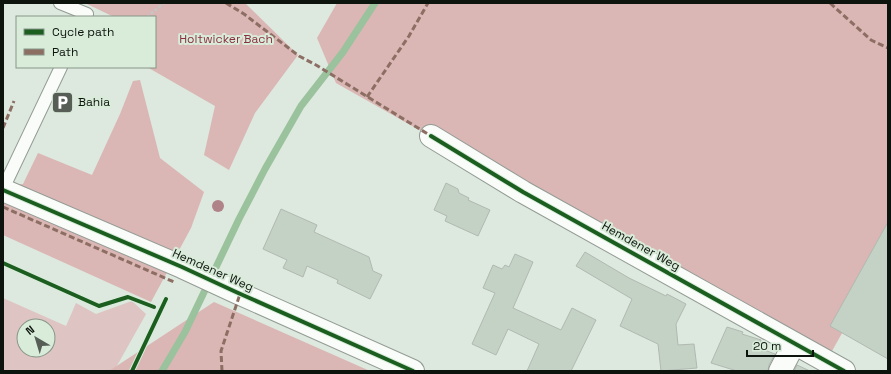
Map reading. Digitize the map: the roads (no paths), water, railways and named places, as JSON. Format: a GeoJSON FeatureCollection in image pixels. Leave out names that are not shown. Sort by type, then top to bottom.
{"type":"FeatureCollection","features":[{"type":"Feature","properties":{"kind":"street","name":"Hemdener Weg"},"geometry":{"type":"LineString","coordinates":[[431,136],[523,192],[844,371]]}},
{"type":"Feature","properties":{"kind":"street","name":"Hemdener Weg"},"geometry":{"type":"LineString","coordinates":[[3,190],[182,267],[413,371]]}},
{"type":"Feature","properties":{"kind":"street"},"geometry":{"type":"LineString","coordinates":[[780,371],[794,344]]}},
{"type":"Feature","properties":{"kind":"lane"},"geometry":{"type":"LineString","coordinates":[[60,3],[87,14],[86,16]]}},
{"type":"Feature","properties":{"kind":"lane"},"geometry":{"type":"LineString","coordinates":[[3,190],[62,68]]}},
{"type":"Feature","properties":{"kind":"waterway","name":"Holtwicker Bach"},"geometry":{"type":"LineString","coordinates":[[162,371],[185,332],[239,219],[265,169],[301,106],[343,52],[375,3]]}},
{"type":"Feature","properties":{"kind":"place","name":"Bahia"},"geometry":{"type":"Point","coordinates":[63,102]}}]}
